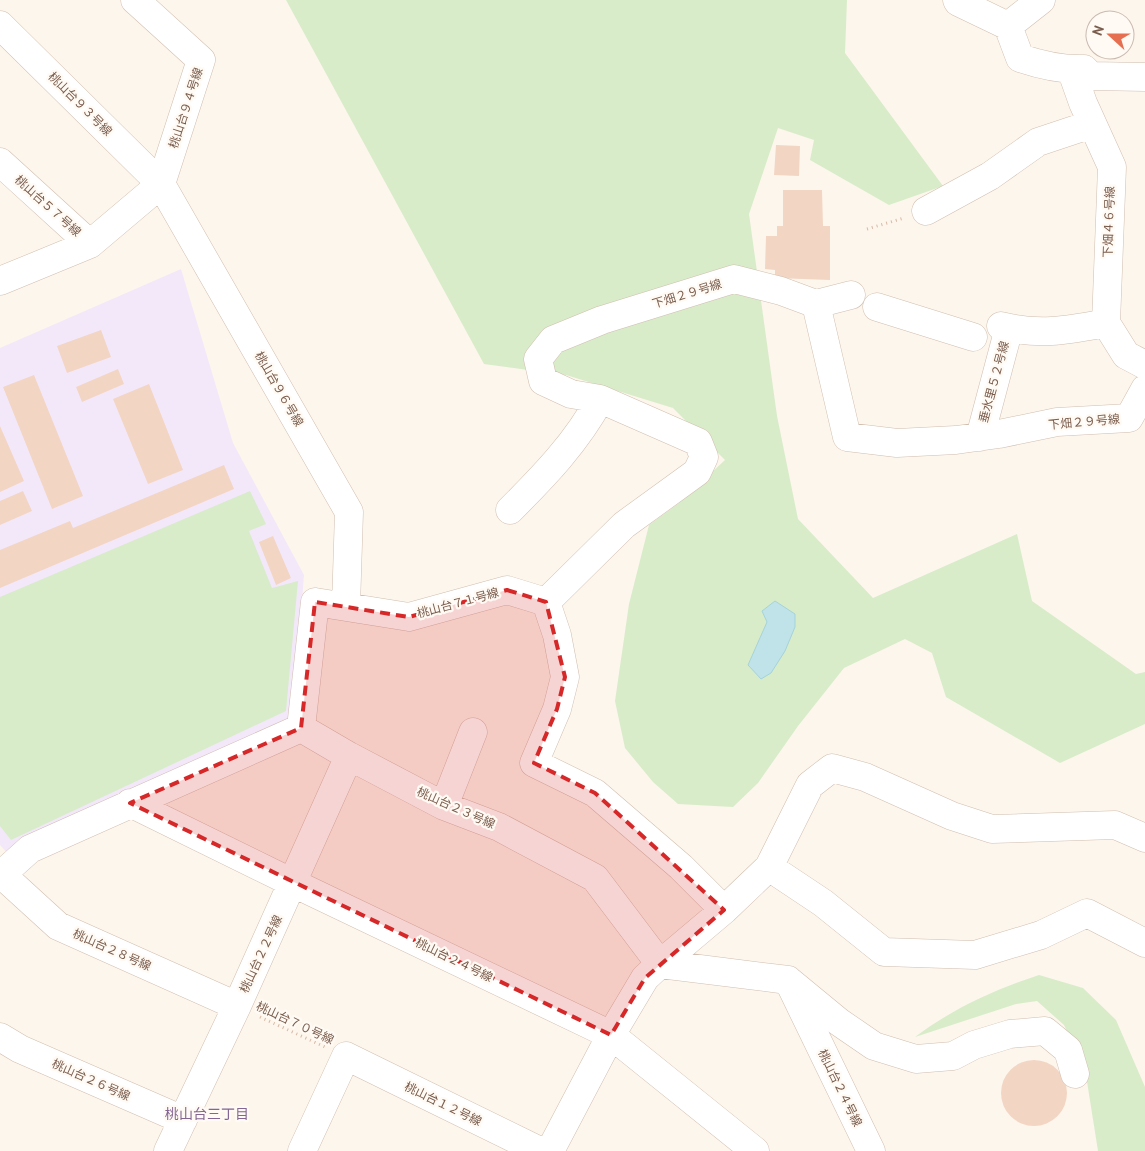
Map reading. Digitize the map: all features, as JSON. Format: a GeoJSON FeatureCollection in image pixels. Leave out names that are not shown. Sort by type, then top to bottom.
{"type":"FeatureCollection","features":[{"type":"Feature","properties":{"kind":"street","name":"桃山台９４号線"},"geometry":{"type":"LineString","coordinates":[[135,0],[201,60],[161,184]]}},
{"type":"Feature","properties":{"kind":"street"},"geometry":{"type":"LineString","coordinates":[[957,0],[1008,26],[1020,58],[1040,64],[1071,69],[1084,68],[1091,76],[1145,77]]}},
{"type":"Feature","properties":{"kind":"street"},"geometry":{"type":"LineString","coordinates":[[1008,26],[1041,0]]}},
{"type":"Feature","properties":{"kind":"street","name":"桃山台９３号線"},"geometry":{"type":"LineString","coordinates":[[0,25],[161,184]]}},
{"type":"Feature","properties":{"kind":"street","name":"下畑４６号線"},"geometry":{"type":"LineString","coordinates":[[1071,69],[1092,124],[1112,167],[1106,323]]}},
{"type":"Feature","properties":{"kind":"street"},"geometry":{"type":"LineString","coordinates":[[926,211],[990,176],[1038,142],[1092,124]]}},
{"type":"Feature","properties":{"kind":"street","name":"桃山台５７号線"},"geometry":{"type":"LineString","coordinates":[[0,281],[90,244],[3,168]]}},
{"type":"Feature","properties":{"kind":"street"},"geometry":{"type":"LineString","coordinates":[[90,244],[161,184]]}},
{"type":"Feature","properties":{"kind":"street","name":"桃山台９６号線"},"geometry":{"type":"LineString","coordinates":[[161,184],[349,512],[346,606]]}},
{"type":"Feature","properties":{"kind":"street","name":"下畑２９号線"},"geometry":{"type":"LineString","coordinates":[[546,602],[624,524],[697,472],[704,457],[698,442],[600,400],[571,394],[543,381],[538,359],[553,340],[602,320],[734,280],[781,291],[816,304],[847,437],[897,443],[980,437],[1057,422],[1129,418],[1145,389]]}},
{"type":"Feature","properties":{"kind":"street"},"geometry":{"type":"LineString","coordinates":[[816,304],[851,295]]}},
{"type":"Feature","properties":{"kind":"street"},"geometry":{"type":"LineString","coordinates":[[877,307],[973,337]]}},
{"type":"Feature","properties":{"kind":"street"},"geometry":{"type":"LineString","coordinates":[[1106,323],[1126,355],[1145,365]]}},
{"type":"Feature","properties":{"kind":"street","name":"垂水里５２号線"},"geometry":{"type":"LineString","coordinates":[[980,437],[1005,327],[1028,332],[1060,332],[1106,323]]}},
{"type":"Feature","properties":{"kind":"street"},"geometry":{"type":"LineString","coordinates":[[510,510],[544,477],[587,423],[600,400]]}},
{"type":"Feature","properties":{"kind":"street","name":"桃山台７１号線"},"geometry":{"type":"LineString","coordinates":[[301,728],[315,602],[409,616],[507,590],[546,602]]}},
{"type":"Feature","properties":{"kind":"street"},"geometry":{"type":"LineString","coordinates":[[546,602],[557,635],[565,677],[557,709],[534,763],[595,793],[681,867],[724,910]]}},
{"type":"Feature","properties":{"kind":"street"},"geometry":{"type":"LineString","coordinates":[[1,874],[30,849],[301,728]]}},
{"type":"Feature","properties":{"kind":"street","name":"桃山台２３号線"},"geometry":{"type":"LineString","coordinates":[[301,728],[349,756],[444,806],[499,827],[595,878],[660,964]]}},
{"type":"Feature","properties":{"kind":"street"},"geometry":{"type":"LineString","coordinates":[[444,806],[473,732]]}},
{"type":"Feature","properties":{"kind":"street","name":"桃山台２２号線"},"geometry":{"type":"LineString","coordinates":[[168,1151],[237,1006],[349,756]]}},
{"type":"Feature","properties":{"kind":"street"},"geometry":{"type":"LineString","coordinates":[[550,1151],[611,1035],[645,978],[724,910],[769,867],[810,785],[832,768],[865,777],[952,816],[992,829],[1115,826],[1145,838]]}},
{"type":"Feature","properties":{"kind":"street","name":"桃山台２４号線"},"geometry":{"type":"LineString","coordinates":[[130,803],[611,1035],[755,1151]]}},
{"type":"Feature","properties":{"kind":"street"},"geometry":{"type":"LineString","coordinates":[[769,867],[823,903],[884,952],[976,955],[1041,935],[1086,913],[1145,943]]}},
{"type":"Feature","properties":{"kind":"street","name":"桃山台２８号線"},"geometry":{"type":"LineString","coordinates":[[1,874],[58,926],[237,1006]]}},
{"type":"Feature","properties":{"kind":"street"},"geometry":{"type":"LineString","coordinates":[[660,964],[788,980],[839,1022],[874,1046],[916,1059],[953,1056],[974,1045],[1010,1034],[1045,1031],[1068,1050],[1075,1074]]}},
{"type":"Feature","properties":{"kind":"street","name":"桃山台２４号線"},"geometry":{"type":"LineString","coordinates":[[788,980],[870,1151]]}},
{"type":"Feature","properties":{"kind":"street","name":"桃山台２６号線"},"geometry":{"type":"LineString","coordinates":[[0,1037],[20,1049],[183,1120]]}},
{"type":"Feature","properties":{"kind":"street"},"geometry":{"type":"LineString","coordinates":[[302,1151],[346,1056]]}},
{"type":"Feature","properties":{"kind":"street","name":"桃山台１２号線"},"geometry":{"type":"LineString","coordinates":[[346,1056],[540,1151]]}},
{"type":"Feature","properties":{"kind":"path"},"geometry":{"type":"LineString","coordinates":[[868,229],[926,211]]}},
{"type":"Feature","properties":{"kind":"path","name":"桃山台７０号線"},"geometry":{"type":"LineString","coordinates":[[237,1006],[346,1056]]}},
{"type":"Feature","properties":{"kind":"highlighted area"},"geometry":{"type":"Polygon","coordinates":[[[507,590],[546,602],[565,677],[557,709],[534,763],[595,793],[724,910],[645,978],[611,1035],[130,803],[301,728],[315,602],[409,617],[507,590]]]}},
{"type":"Feature","properties":{"kind":"shaded area"},"geometry":{"type":"Polygon","coordinates":[[[181,269],[233,443],[304,575],[293,722],[9,855],[0,845],[0,348],[181,269]]]}},
{"type":"Feature","properties":{"kind":"green space"},"geometry":{"type":"Polygon","coordinates":[[[286,0],[847,0],[845,53],[943,186],[889,205],[810,160],[814,140],[778,128],[749,214],[777,416],[798,519],[873,598],[1017,534],[1032,601],[1136,674],[1145,672],[1145,724],[1060,763],[946,697],[932,653],[905,639],[844,668],[798,726],[758,783],[733,807],[678,804],[653,782],[625,748],[615,701],[629,604],[649,525],[679,503],[725,460],[673,408],[566,375],[484,364],[286,0]]]}},
{"type":"Feature","properties":{"kind":"green space"},"geometry":{"type":"Polygon","coordinates":[[[250,491],[266,524],[249,531],[272,588],[298,581],[286,711],[11,840],[0,826],[0,597],[250,491]]]}},
{"type":"Feature","properties":{"kind":"green space"},"geometry":{"type":"Polygon","coordinates":[[[1039,975],[1083,988],[1116,1020],[1145,1087],[1145,1151],[1098,1151],[1085,1069],[1064,1025],[1037,1001],[1016,1004],[915,1037],[944,1017],[975,1001],[1039,975]]]}},
{"type":"Feature","properties":{"kind":"water"},"geometry":{"type":"Polygon","coordinates":[[[775,601],[795,614],[795,627],[785,651],[771,673],[761,679],[748,665],[767,622],[762,611],[775,601]]]}},
{"type":"Feature","properties":{"kind":"building"},"geometry":{"type":"Polygon","coordinates":[[[776,145],[800,146],[799,176],[774,175],[776,145]]]}},
{"type":"Feature","properties":{"kind":"building"},"geometry":{"type":"Polygon","coordinates":[[[783,190],[822,190],[823,226],[830,226],[830,280],[775,278],[775,270],[765,269],[766,236],[777,236],[777,226],[783,226],[783,190]]]}},
{"type":"Feature","properties":{"kind":"building"},"geometry":{"type":"Polygon","coordinates":[[[101,330],[111,357],[67,373],[57,346],[101,330]]]}},
{"type":"Feature","properties":{"kind":"building"},"geometry":{"type":"Polygon","coordinates":[[[118,369],[124,384],[82,402],[76,387],[118,369]]]}},
{"type":"Feature","properties":{"kind":"building"},"geometry":{"type":"Polygon","coordinates":[[[34,375],[83,496],[52,509],[3,387],[34,375]]]}},
{"type":"Feature","properties":{"kind":"building"},"geometry":{"type":"Polygon","coordinates":[[[149,384],[183,470],[148,484],[113,399],[149,384]]]}},
{"type":"Feature","properties":{"kind":"building"},"geometry":{"type":"Polygon","coordinates":[[[0,426],[24,481],[0,492],[0,426]]]}},
{"type":"Feature","properties":{"kind":"building"},"geometry":{"type":"Polygon","coordinates":[[[224,465],[234,489],[0,588],[0,550],[70,521],[73,528],[224,465]]]}},
{"type":"Feature","properties":{"kind":"building"},"geometry":{"type":"Polygon","coordinates":[[[23,491],[32,511],[0,525],[0,501],[23,491]]]}},
{"type":"Feature","properties":{"kind":"building"},"geometry":{"type":"Polygon","coordinates":[[[273,536],[291,578],[276,585],[259,542],[273,536]]]}},
{"type":"Feature","properties":{"kind":"building"},"geometry":{"type":"Polygon","coordinates":[[[1028,1060],[1040,1060],[1052,1065],[1062,1075],[1067,1087],[1065,1106],[1052,1121],[1040,1126],[1028,1126],[1016,1121],[1006,1111],[1001,1099],[1001,1087],[1006,1075],[1016,1065],[1028,1060]]]}},
{"type":"Feature","properties":{"kind":"district","name":"桃山台三丁目"},"geometry":{"type":"Point","coordinates":[207,1114]}}]}
